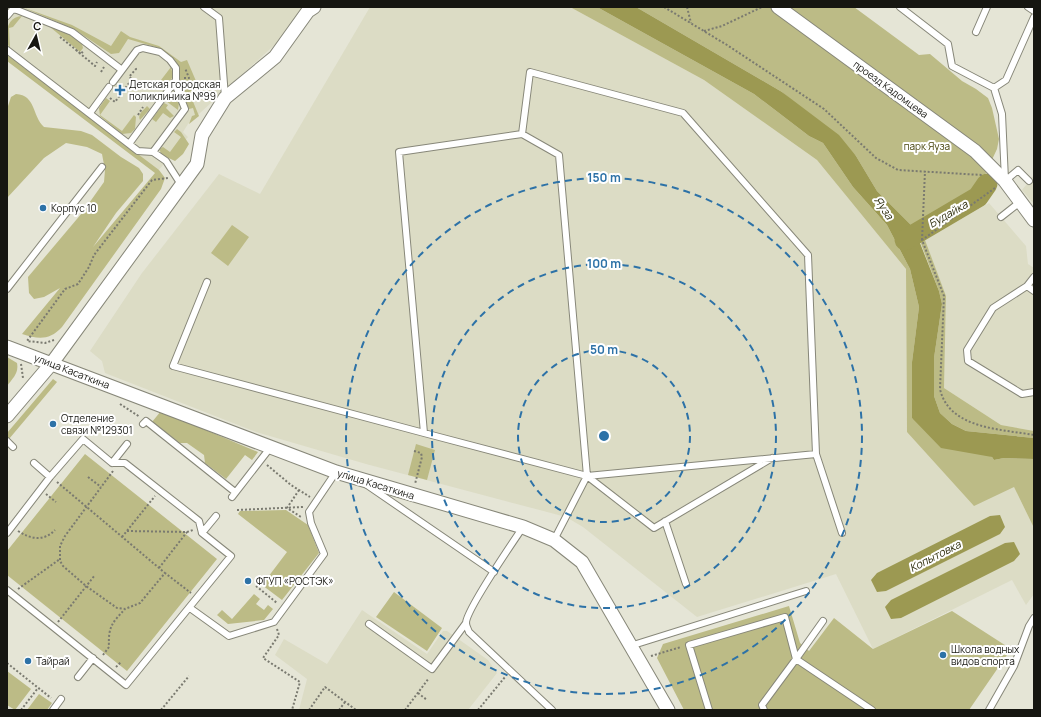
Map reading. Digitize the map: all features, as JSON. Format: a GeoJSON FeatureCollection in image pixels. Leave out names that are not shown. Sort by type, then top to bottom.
{"type":"FeatureCollection","features":[{"type":"Feature","properties":{"kind":"street"},"geometry":{"type":"LineString","coordinates":[[7,416],[52,363],[182,186],[197,164],[202,135],[225,98],[275,57],[308,11],[314,7]]}},
{"type":"Feature","properties":{"kind":"street","name":"проезд Кадомцева"},"geometry":{"type":"LineString","coordinates":[[778,7],[975,151],[1002,179],[1034,220]]}},
{"type":"Feature","properties":{"kind":"street","name":"улица Касаткина"},"geometry":{"type":"LineString","coordinates":[[7,347],[336,472],[522,527],[554,540],[582,562],[668,710]]}},
{"type":"Feature","properties":{"kind":"lane"},"geometry":{"type":"LineString","coordinates":[[204,7],[211,9],[219,18],[225,98]]}},
{"type":"Feature","properties":{"kind":"lane"},"geometry":{"type":"LineString","coordinates":[[900,7],[948,44],[952,66],[994,88],[1002,114],[1002,179],[1018,170],[1029,181]]}},
{"type":"Feature","properties":{"kind":"lane"},"geometry":{"type":"LineString","coordinates":[[976,32],[987,7]]}},
{"type":"Feature","properties":{"kind":"lane"},"geometry":{"type":"LineString","coordinates":[[1028,7],[1034,12]]}},
{"type":"Feature","properties":{"kind":"lane"},"geometry":{"type":"LineString","coordinates":[[7,16],[14,9],[72,32],[122,70]]}},
{"type":"Feature","properties":{"kind":"lane"},"geometry":{"type":"LineString","coordinates":[[994,88],[1006,80],[1034,17]]}},
{"type":"Feature","properties":{"kind":"lane"},"geometry":{"type":"LineString","coordinates":[[90,113],[137,50],[143,48],[160,52],[170,60],[176,68],[176,80],[185,109],[153,152]]}},
{"type":"Feature","properties":{"kind":"lane"},"geometry":{"type":"LineString","coordinates":[[7,50],[138,151],[153,152],[166,161],[182,186]]}},
{"type":"Feature","properties":{"kind":"lane"},"geometry":{"type":"LineString","coordinates":[[522,134],[530,72],[683,113],[808,255],[816,454],[842,533]]}},
{"type":"Feature","properties":{"kind":"lane"},"geometry":{"type":"LineString","coordinates":[[129,144],[176,80]]}},
{"type":"Feature","properties":{"kind":"lane"},"geometry":{"type":"LineString","coordinates":[[424,433],[399,152],[522,134],[558,155],[587,476],[554,540]]}},
{"type":"Feature","properties":{"kind":"lane"},"geometry":{"type":"LineString","coordinates":[[7,289],[102,167]]}},
{"type":"Feature","properties":{"kind":"lane"},"geometry":{"type":"LineString","coordinates":[[1001,217],[1020,202]]}},
{"type":"Feature","properties":{"kind":"lane"},"geometry":{"type":"LineString","coordinates":[[1034,277],[1027,286],[993,308],[967,350],[968,361],[1022,394],[1034,392]]}},
{"type":"Feature","properties":{"kind":"lane"},"geometry":{"type":"LineString","coordinates":[[207,282],[173,366],[587,476],[816,454]]}},
{"type":"Feature","properties":{"kind":"lane"},"geometry":{"type":"LineString","coordinates":[[1027,286],[1034,291]]}},
{"type":"Feature","properties":{"kind":"lane"},"geometry":{"type":"LineString","coordinates":[[143,424],[146,421],[234,494],[270,448]]}},
{"type":"Feature","properties":{"kind":"lane"},"geometry":{"type":"LineString","coordinates":[[7,533],[9,525],[83,439],[112,462],[125,464],[199,521],[202,533],[231,556],[198,599],[126,685],[8,590]]}},
{"type":"Feature","properties":{"kind":"lane"},"geometry":{"type":"LineString","coordinates":[[7,442],[14,447]]}},
{"type":"Feature","properties":{"kind":"lane"},"geometry":{"type":"LineString","coordinates":[[112,462],[127,444]]}},
{"type":"Feature","properties":{"kind":"lane"},"geometry":{"type":"LineString","coordinates":[[587,476],[654,528],[772,458]]}},
{"type":"Feature","properties":{"kind":"lane"},"geometry":{"type":"LineString","coordinates":[[34,463],[50,477]]}},
{"type":"Feature","properties":{"kind":"lane"},"geometry":{"type":"LineString","coordinates":[[190,608],[229,636],[274,622],[324,554],[311,523],[309,512],[336,472]]}},
{"type":"Feature","properties":{"kind":"lane"},"geometry":{"type":"LineString","coordinates":[[358,479],[494,572]]}},
{"type":"Feature","properties":{"kind":"lane"},"geometry":{"type":"LineString","coordinates":[[202,533],[216,516]]}},
{"type":"Feature","properties":{"kind":"lane"},"geometry":{"type":"LineString","coordinates":[[665,521],[686,584]]}},
{"type":"Feature","properties":{"kind":"lane"},"geometry":{"type":"LineString","coordinates":[[369,624],[432,669],[466,622],[494,572],[522,527]]}},
{"type":"Feature","properties":{"kind":"lane"},"geometry":{"type":"LineString","coordinates":[[630,646],[806,591]]}},
{"type":"Feature","properties":{"kind":"lane"},"geometry":{"type":"LineString","coordinates":[[709,710],[689,645],[785,617],[796,659],[872,710]]}},
{"type":"Feature","properties":{"kind":"lane"},"geometry":{"type":"LineString","coordinates":[[989,710],[1014,666],[1029,626],[1034,618]]}},
{"type":"Feature","properties":{"kind":"lane"},"geometry":{"type":"LineString","coordinates":[[764,710],[762,705],[823,621]]}},
{"type":"Feature","properties":{"kind":"lane"},"geometry":{"type":"LineString","coordinates":[[466,622],[469,632],[552,710]]}},
{"type":"Feature","properties":{"kind":"lane"},"geometry":{"type":"LineString","coordinates":[[78,677],[95,660]]}},
{"type":"Feature","properties":{"kind":"lane"},"geometry":{"type":"LineString","coordinates":[[53,710],[61,699]]}},
{"type":"Feature","properties":{"kind":"path"},"geometry":{"type":"LineString","coordinates":[[664,7],[704,31],[824,109],[876,158],[898,170],[925,171],[1002,179]]}},
{"type":"Feature","properties":{"kind":"path"},"geometry":{"type":"LineString","coordinates":[[687,7],[691,23]]}},
{"type":"Feature","properties":{"kind":"path"},"geometry":{"type":"LineString","coordinates":[[704,31],[722,26],[762,7]]}},
{"type":"Feature","properties":{"kind":"path"},"geometry":{"type":"LineString","coordinates":[[59,36],[81,54],[88,44]]}},
{"type":"Feature","properties":{"kind":"path"},"geometry":{"type":"LineString","coordinates":[[76,50],[75,51],[89,62]]}},
{"type":"Feature","properties":{"kind":"path"},"geometry":{"type":"LineString","coordinates":[[100,72],[104,67]]}},
{"type":"Feature","properties":{"kind":"path"},"geometry":{"type":"LineString","coordinates":[[112,100],[115,102],[132,79],[130,78]]}},
{"type":"Feature","properties":{"kind":"path"},"geometry":{"type":"LineString","coordinates":[[157,81],[161,84]]}},
{"type":"Feature","properties":{"kind":"path"},"geometry":{"type":"LineString","coordinates":[[925,171],[922,240],[944,296],[940,389],[942,399],[948,407],[962,418],[975,424],[1034,435]]}},
{"type":"Feature","properties":{"kind":"path"},"geometry":{"type":"LineString","coordinates":[[168,174],[170,181]]}},
{"type":"Feature","properties":{"kind":"path"},"geometry":{"type":"LineString","coordinates":[[56,338],[45,343],[27,341],[65,289],[78,284],[89,267],[94,255],[152,180],[170,177]]}},
{"type":"Feature","properties":{"kind":"path"},"geometry":{"type":"LineString","coordinates":[[922,240],[1002,179]]}},
{"type":"Feature","properties":{"kind":"path"},"geometry":{"type":"LineString","coordinates":[[412,495],[422,457],[421,453],[414,451]]}},
{"type":"Feature","properties":{"kind":"path"},"geometry":{"type":"LineString","coordinates":[[261,460],[315,504]]}},
{"type":"Feature","properties":{"kind":"path"},"geometry":{"type":"LineString","coordinates":[[125,464],[113,471],[65,536],[60,546],[60,558],[63,566],[86,586],[116,608],[125,609]]}},
{"type":"Feature","properties":{"kind":"path"},"geometry":{"type":"LineString","coordinates":[[50,477],[198,599]]}},
{"type":"Feature","properties":{"kind":"path"},"geometry":{"type":"LineString","coordinates":[[88,477],[101,487]]}},
{"type":"Feature","properties":{"kind":"path"},"geometry":{"type":"LineString","coordinates":[[40,490],[56,502]]}},
{"type":"Feature","properties":{"kind":"path"},"geometry":{"type":"LineString","coordinates":[[287,508],[299,490]]}},
{"type":"Feature","properties":{"kind":"path"},"geometry":{"type":"LineString","coordinates":[[122,537],[159,491]]}},
{"type":"Feature","properties":{"kind":"path"},"geometry":{"type":"LineString","coordinates":[[237,510],[287,508],[315,504]]}},
{"type":"Feature","properties":{"kind":"path"},"geometry":{"type":"LineString","coordinates":[[287,508],[311,523]]}},
{"type":"Feature","properties":{"kind":"path"},"geometry":{"type":"LineString","coordinates":[[9,525],[27,537],[34,538],[49,536],[55,530]]}},
{"type":"Feature","properties":{"kind":"path"},"geometry":{"type":"LineString","coordinates":[[127,531],[187,532],[200,526]]}},
{"type":"Feature","properties":{"kind":"path"},"geometry":{"type":"LineString","coordinates":[[159,568],[187,532]]}},
{"type":"Feature","properties":{"kind":"path"},"geometry":{"type":"LineString","coordinates":[[8,590],[20,589],[60,558]]}},
{"type":"Feature","properties":{"kind":"path"},"geometry":{"type":"LineString","coordinates":[[95,660],[109,647],[108,631],[113,622],[125,609],[140,603],[165,573]]}},
{"type":"Feature","properties":{"kind":"path"},"geometry":{"type":"LineString","coordinates":[[54,627],[96,575]]}},
{"type":"Feature","properties":{"kind":"path"},"geometry":{"type":"LineString","coordinates":[[256,586],[284,609]]}},
{"type":"Feature","properties":{"kind":"path"},"geometry":{"type":"LineString","coordinates":[[274,622],[279,635],[264,658],[300,682],[292,710]]}},
{"type":"Feature","properties":{"kind":"path"},"geometry":{"type":"LineString","coordinates":[[659,653],[689,645]]}},
{"type":"Feature","properties":{"kind":"path"},"geometry":{"type":"LineString","coordinates":[[7,663],[38,688],[21,710]]}},
{"type":"Feature","properties":{"kind":"path"},"geometry":{"type":"LineString","coordinates":[[478,710],[510,670]]}},
{"type":"Feature","properties":{"kind":"path"},"geometry":{"type":"LineString","coordinates":[[161,710],[189,676]]}},
{"type":"Feature","properties":{"kind":"path"},"geometry":{"type":"LineString","coordinates":[[405,710],[429,678]]}},
{"type":"Feature","properties":{"kind":"path"},"geometry":{"type":"LineString","coordinates":[[309,710],[325,687],[356,710]]}},
{"type":"Feature","properties":{"kind":"path"},"geometry":{"type":"LineString","coordinates":[[418,693],[427,700]]}},
{"type":"Feature","properties":{"kind":"path"},"geometry":{"type":"LineString","coordinates":[[339,710],[345,702]]}},
{"type":"Feature","properties":{"kind":"shaded area"},"geometry":{"type":"Polygon","coordinates":[[[7,7],[316,7],[188,124],[183,132],[188,137],[156,173],[7,61],[7,7]]]}},
{"type":"Feature","properties":{"kind":"shaded area"},"geometry":{"type":"Polygon","coordinates":[[[370,7],[570,7],[704,80],[817,160],[906,269],[907,432],[1014,487],[1034,528],[1034,594],[1026,605],[1012,580],[873,649],[836,574],[697,617],[583,527],[566,517],[366,464],[256,432],[105,373],[102,361],[90,351],[142,273],[219,174],[260,194],[370,7]]]}},
{"type":"Feature","properties":{"kind":"shaded area"},"geometry":{"type":"Polygon","coordinates":[[[1034,175],[1034,204],[1022,190],[1034,175]]]}},
{"type":"Feature","properties":{"kind":"shaded area"},"geometry":{"type":"Polygon","coordinates":[[[989,203],[1026,246],[1028,264],[1034,268],[1034,431],[1001,425],[944,388],[946,296],[925,240],[989,203]]]}},
{"type":"Feature","properties":{"kind":"shaded area"},"geometry":{"type":"Polygon","coordinates":[[[362,610],[427,654],[443,631],[447,631],[488,660],[497,673],[468,710],[299,710],[307,679],[275,655],[284,639],[327,664],[362,610]]]}},
{"type":"Feature","properties":{"kind":"green space"},"geometry":{"type":"Polygon","coordinates":[[[22,7],[72,25],[111,46],[121,31],[130,37],[159,46],[181,62],[187,60],[199,88],[189,92],[199,116],[189,124],[192,116],[195,115],[193,108],[189,109],[180,86],[180,68],[175,60],[159,48],[128,39],[119,53],[111,54],[74,29],[22,7]]]}},
{"type":"Feature","properties":{"kind":"green space"},"geometry":{"type":"Polygon","coordinates":[[[570,7],[597,7],[754,94],[809,136],[823,143],[853,187],[887,225],[910,269],[919,307],[912,362],[912,418],[992,457],[994,460],[1004,458],[1034,459],[1034,528],[1014,487],[974,506],[907,432],[906,269],[817,160],[704,80],[570,7]]]}},
{"type":"Feature","properties":{"kind":"green space","name":"парк Яуза"},"geometry":{"type":"Polygon","coordinates":[[[636,7],[854,7],[919,55],[930,54],[962,81],[988,98],[992,108],[999,139],[997,149],[976,194],[914,228],[877,191],[856,156],[782,92],[636,7]]]}},
{"type":"Feature","properties":{"kind":"green space"},"geometry":{"type":"Polygon","coordinates":[[[22,16],[13,27],[9,28],[10,48],[6,38],[7,28],[13,19],[22,16]]]}},
{"type":"Feature","properties":{"kind":"green space"},"geometry":{"type":"Polygon","coordinates":[[[50,27],[70,35],[82,44],[83,48],[80,52],[50,27]]]}},
{"type":"Feature","properties":{"kind":"green space"},"geometry":{"type":"Polygon","coordinates":[[[7,55],[159,170],[165,178],[161,189],[62,327],[53,335],[43,338],[22,334],[60,288],[44,297],[34,299],[29,293],[28,277],[82,213],[104,182],[105,170],[102,154],[87,147],[66,143],[44,158],[7,198],[7,109],[11,97],[16,94],[27,98],[44,127],[81,131],[92,135],[121,157],[139,168],[143,174],[143,181],[116,213],[93,247],[155,173],[7,61],[7,55]]]}},
{"type":"Feature","properties":{"kind":"green space"},"geometry":{"type":"Polygon","coordinates":[[[171,67],[173,76],[168,85],[161,80],[171,67]]]}},
{"type":"Feature","properties":{"kind":"green space"},"geometry":{"type":"Polygon","coordinates":[[[106,98],[110,101],[100,115],[122,131],[134,115],[136,117],[135,129],[131,133],[122,134],[100,116],[99,108],[106,98]]]}},
{"type":"Feature","properties":{"kind":"green space"},"geometry":{"type":"Polygon","coordinates":[[[173,99],[179,103],[178,110],[166,101],[173,99]]]}},
{"type":"Feature","properties":{"kind":"green space"},"geometry":{"type":"Polygon","coordinates":[[[164,103],[168,105],[166,108],[174,116],[170,118],[163,113],[156,122],[152,119],[164,103]]]}},
{"type":"Feature","properties":{"kind":"green space"},"geometry":{"type":"Polygon","coordinates":[[[147,106],[150,109],[140,120],[140,114],[147,106]]]}},
{"type":"Feature","properties":{"kind":"green space"},"geometry":{"type":"Polygon","coordinates":[[[177,129],[181,132],[189,144],[183,154],[175,161],[162,155],[159,149],[163,147],[170,152],[181,137],[174,132],[177,129]]]}},
{"type":"Feature","properties":{"kind":"green space"},"geometry":{"type":"Polygon","coordinates":[[[232,225],[249,237],[228,266],[211,253],[232,225]]]}},
{"type":"Feature","properties":{"kind":"green space"},"geometry":{"type":"Polygon","coordinates":[[[925,240],[946,296],[944,388],[1001,425],[1034,431],[1034,438],[966,431],[952,424],[940,413],[934,396],[934,358],[942,304],[939,291],[920,241],[925,240]]]}},
{"type":"Feature","properties":{"kind":"green space"},"geometry":{"type":"Polygon","coordinates":[[[7,357],[17,363],[17,370],[7,386],[7,357]]]}},
{"type":"Feature","properties":{"kind":"green space"},"geometry":{"type":"Polygon","coordinates":[[[53,379],[57,382],[9,439],[7,437],[7,433],[53,379]]]}},
{"type":"Feature","properties":{"kind":"green space"},"geometry":{"type":"Polygon","coordinates":[[[161,411],[258,452],[252,460],[245,455],[226,479],[205,463],[204,455],[187,443],[180,443],[152,422],[161,411]]]}},
{"type":"Feature","properties":{"kind":"green space"},"geometry":{"type":"Polygon","coordinates":[[[416,444],[435,450],[427,480],[408,475],[416,444]]]}},
{"type":"Feature","properties":{"kind":"green space"},"geometry":{"type":"Polygon","coordinates":[[[85,454],[217,559],[127,671],[7,575],[7,551],[85,454]]]}},
{"type":"Feature","properties":{"kind":"green space"},"geometry":{"type":"Polygon","coordinates":[[[286,510],[308,525],[319,553],[282,600],[262,585],[287,552],[238,514],[240,511],[286,510]]]}},
{"type":"Feature","properties":{"kind":"green space"},"geometry":{"type":"Polygon","coordinates":[[[394,592],[442,628],[427,651],[376,617],[394,592]]]}},
{"type":"Feature","properties":{"kind":"green space"},"geometry":{"type":"Polygon","coordinates":[[[254,594],[260,599],[256,604],[264,610],[268,605],[273,609],[264,620],[228,624],[217,615],[222,610],[232,619],[254,594]]]}},
{"type":"Feature","properties":{"kind":"green space"},"geometry":{"type":"Polygon","coordinates":[[[789,606],[800,643],[809,651],[834,618],[873,649],[952,611],[1011,649],[969,710],[684,710],[657,658],[663,644],[789,606]]]}},
{"type":"Feature","properties":{"kind":"green space"},"geometry":{"type":"Polygon","coordinates":[[[7,671],[31,689],[15,710],[7,705],[7,671]]]}},
{"type":"Feature","properties":{"kind":"green space"},"geometry":{"type":"Polygon","coordinates":[[[39,694],[52,703],[47,710],[27,710],[39,694]]]}},
{"type":"Feature","properties":{"kind":"water","name":"Яуза"},"geometry":{"type":"Polygon","coordinates":[[[597,7],[636,7],[782,92],[839,135],[856,156],[877,191],[914,228],[939,291],[942,304],[934,358],[934,396],[940,413],[952,424],[966,431],[1034,438],[1034,459],[1004,458],[994,460],[992,457],[941,448],[912,418],[912,362],[919,307],[910,269],[887,225],[853,187],[823,143],[809,136],[754,94],[597,7]]]}},
{"type":"Feature","properties":{"kind":"water","name":"Копытовка"},"geometry":{"type":"Polygon","coordinates":[[[1000,515],[1005,527],[1000,534],[886,591],[877,592],[871,580],[877,573],[990,516],[1000,515]]]}},
{"type":"Feature","properties":{"kind":"water"},"geometry":{"type":"Polygon","coordinates":[[[1014,542],[1020,554],[1014,561],[901,618],[891,619],[885,607],[891,600],[1005,543],[1014,542]]]}},
{"type":"Feature","properties":{"kind":"waterway","name":"Будайка"},"geometry":{"type":"LineString","coordinates":[[905,240],[978,197],[987,184]]}},
{"type":"Feature","properties":{"kind":"place","name":"Детская городская поликлиника №99"},"geometry":{"type":"Point","coordinates":[120,90]}},
{"type":"Feature","properties":{"kind":"place","name":"Корпус 10"},"geometry":{"type":"Point","coordinates":[43,208]}},
{"type":"Feature","properties":{"kind":"place","name":"Отделение связи №129301"},"geometry":{"type":"Point","coordinates":[53,424]}},
{"type":"Feature","properties":{"kind":"place","name":"ФГУП «РОСТЭК»"},"geometry":{"type":"Point","coordinates":[248,581]}},
{"type":"Feature","properties":{"kind":"place","name":"Школа водных видов спорта"},"geometry":{"type":"Point","coordinates":[943,655]}},
{"type":"Feature","properties":{"kind":"place","name":"Тайрай"},"geometry":{"type":"Point","coordinates":[28,661]}}]}
